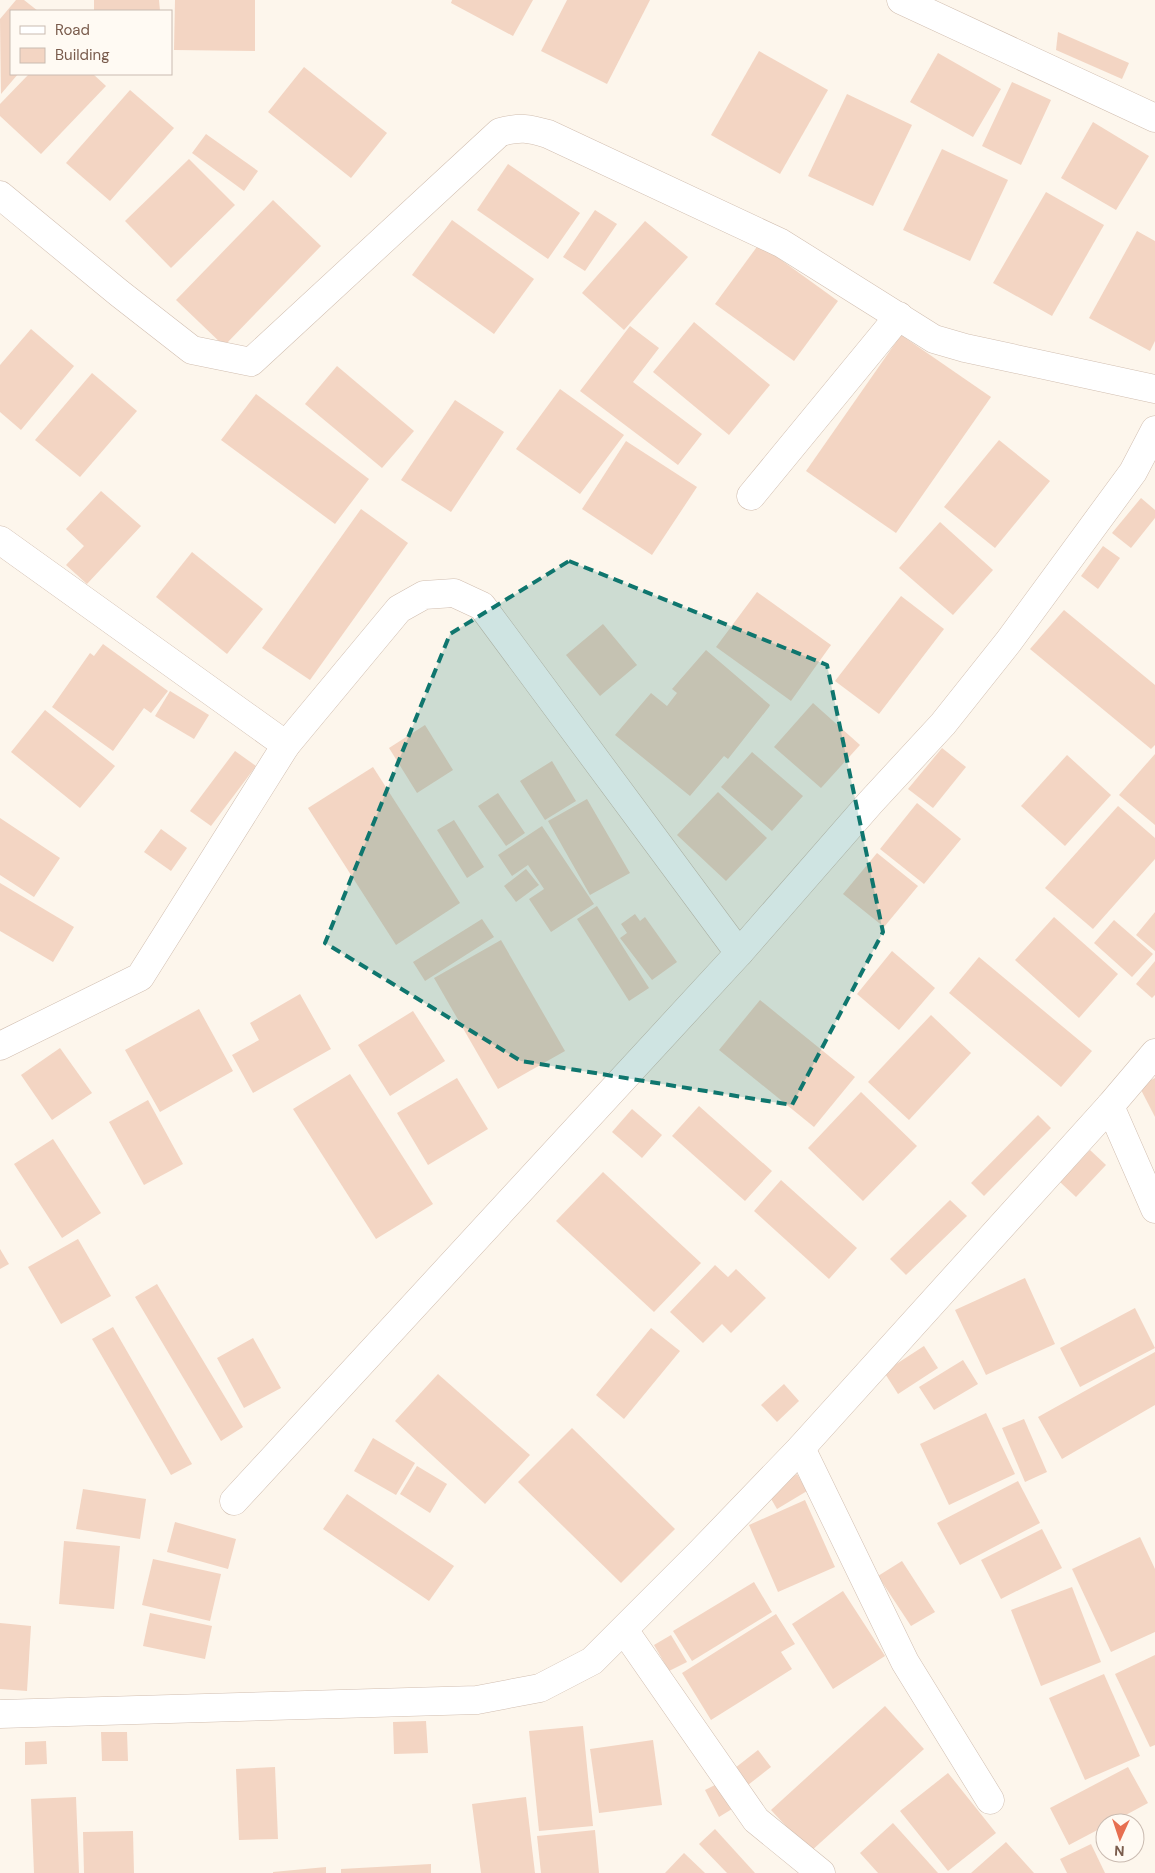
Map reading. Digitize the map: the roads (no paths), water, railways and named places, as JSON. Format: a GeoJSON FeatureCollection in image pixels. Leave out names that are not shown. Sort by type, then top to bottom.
{"type":"FeatureCollection","features":[{"type":"Feature","properties":{"kind":"street"},"geometry":{"type":"LineString","coordinates":[[901,0],[1155,118]]}},
{"type":"Feature","properties":{"kind":"street"},"geometry":{"type":"LineString","coordinates":[[0,195],[118,293],[192,350],[251,362],[500,132],[528,128],[548,134],[781,242],[934,339],[965,348],[1155,389]]}},
{"type":"Feature","properties":{"kind":"street"},"geometry":{"type":"LineString","coordinates":[[751,496],[899,316]]}},
{"type":"Feature","properties":{"kind":"street"},"geometry":{"type":"LineString","coordinates":[[234,1501],[739,953],[870,803],[943,724],[1009,641],[1133,472],[1155,430]]}},
{"type":"Feature","properties":{"kind":"street"},"geometry":{"type":"LineString","coordinates":[[0,540],[286,745]]}},
{"type":"Feature","properties":{"kind":"street"},"geometry":{"type":"LineString","coordinates":[[0,1046],[140,976],[286,745],[399,609],[424,595],[454,593],[482,606],[739,953]]}},
{"type":"Feature","properties":{"kind":"street"},"geometry":{"type":"LineString","coordinates":[[0,1714],[477,1700],[540,1688],[592,1661],[801,1448],[1110,1106],[1155,1053]]}},
{"type":"Feature","properties":{"kind":"street"},"geometry":{"type":"LineString","coordinates":[[1110,1106],[1155,1209]]}},
{"type":"Feature","properties":{"kind":"street"},"geometry":{"type":"LineString","coordinates":[[801,1448],[905,1662],[990,1800]]}},
{"type":"Feature","properties":{"kind":"street"},"geometry":{"type":"LineString","coordinates":[[624,1630],[756,1820],[821,1873]]}}]}
